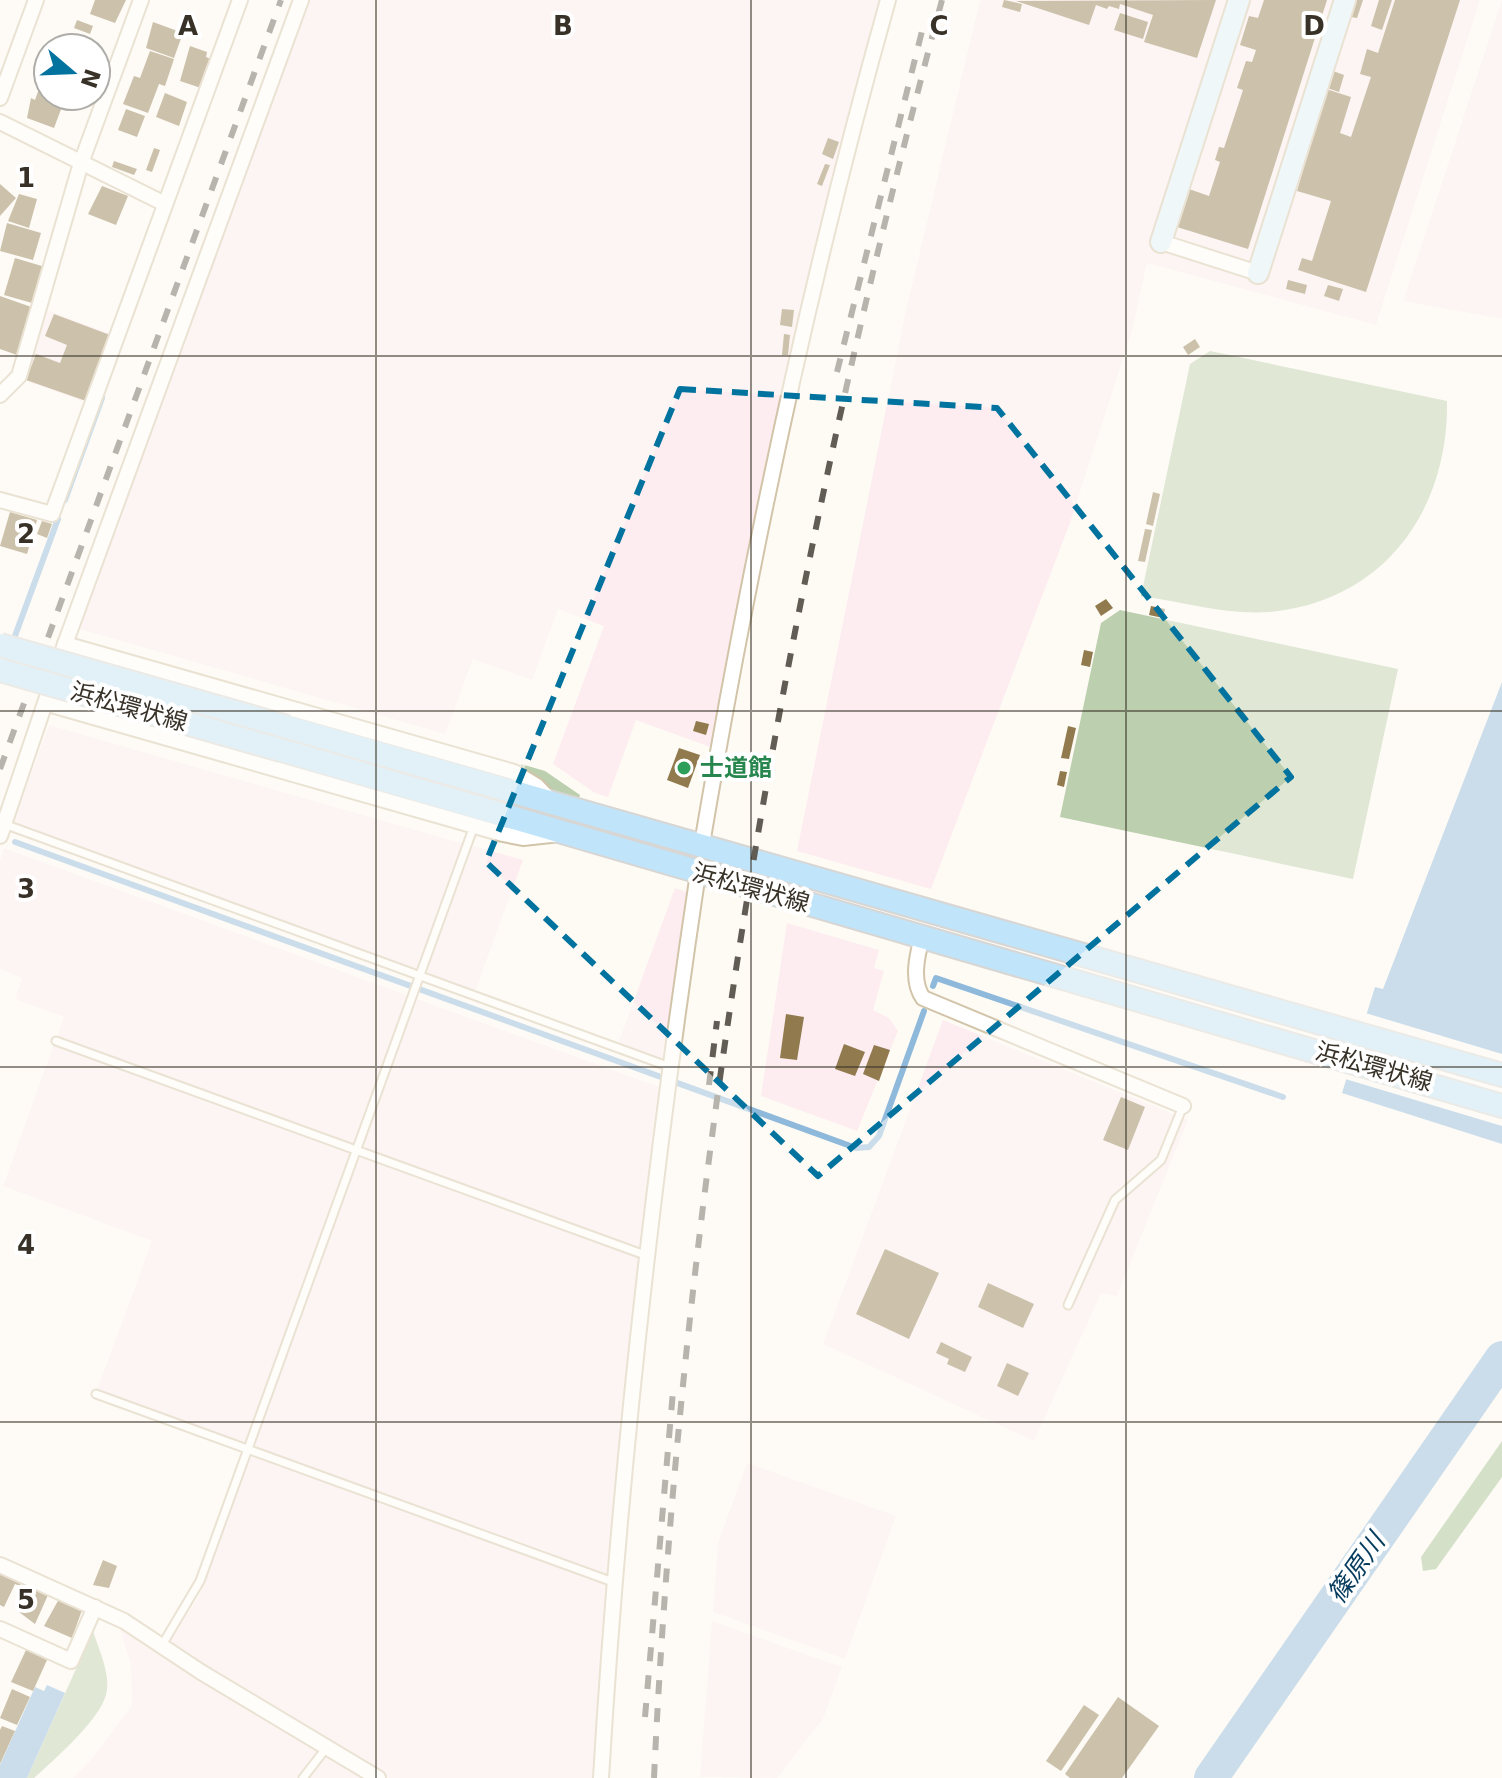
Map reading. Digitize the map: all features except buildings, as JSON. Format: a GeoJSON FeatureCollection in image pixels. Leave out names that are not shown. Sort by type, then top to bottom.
{"type":"FeatureCollection","features":[{"type":"Feature","properties":{"kind":"main road","name":"浜松環状線"},"geometry":{"type":"LineString","coordinates":[[0,645],[907,902],[1502,1075]]}},
{"type":"Feature","properties":{"kind":"main road","name":"浜松環状線"},"geometry":{"type":"LineString","coordinates":[[0,670],[1332,1054],[1502,1106]]}},
{"type":"Feature","properties":{"kind":"main road"},"geometry":{"type":"LineString","coordinates":[[899,931],[907,902]]}},
{"type":"Feature","properties":{"kind":"main road"},"geometry":{"type":"LineString","coordinates":[[1332,1054],[1340,1026]]}},
{"type":"Feature","properties":{"kind":"street"},"geometry":{"type":"LineString","coordinates":[[0,98],[36,0]]}},
{"type":"Feature","properties":{"kind":"street"},"geometry":{"type":"LineString","coordinates":[[0,395],[19,376],[81,163],[141,0]]}},
{"type":"Feature","properties":{"kind":"street"},"geometry":{"type":"LineString","coordinates":[[0,500],[52,514],[240,0]]}},
{"type":"Feature","properties":{"kind":"street"},"geometry":{"type":"LineString","coordinates":[[2,830],[48,704],[65,644],[301,0]]}},
{"type":"Feature","properties":{"kind":"street"},"geometry":{"type":"LineString","coordinates":[[702,844],[747,592],[781,436],[852,129],[888,0]]}},
{"type":"Feature","properties":{"kind":"street"},"geometry":{"type":"LineString","coordinates":[[1239,0],[1161,242],[1258,273],[1345,0]]}},
{"type":"Feature","properties":{"kind":"street"},"geometry":{"type":"LineString","coordinates":[[0,122],[165,204]]}},
{"type":"Feature","properties":{"kind":"street"},"geometry":{"type":"LineString","coordinates":[[65,644],[514,772],[537,786],[553,804]]}},
{"type":"Feature","properties":{"kind":"street"},"geometry":{"type":"LineString","coordinates":[[48,704],[474,826],[523,838],[568,833]]}},
{"type":"Feature","properties":{"kind":"street"},"geometry":{"type":"LineString","coordinates":[[601,1778],[613,1582],[645,1255],[698,873]]}},
{"type":"Feature","properties":{"kind":"street"},"geometry":{"type":"LineString","coordinates":[[922,937],[917,958],[917,983],[923,998],[1183,1106]]}},
{"type":"Feature","properties":{"kind":"street"},"geometry":{"type":"LineString","coordinates":[[0,1565],[124,1621],[378,1778]]}},
{"type":"Feature","properties":{"kind":"street"},"geometry":{"type":"LineString","coordinates":[[1,1634],[71,1661],[95,1607]]}},
{"type":"Feature","properties":{"kind":"lane"},"geometry":{"type":"LineString","coordinates":[[161,1646],[200,1581],[474,826]]}},
{"type":"Feature","properties":{"kind":"lane"},"geometry":{"type":"LineString","coordinates":[[2,830],[420,979],[669,1076]]}},
{"type":"Feature","properties":{"kind":"lane"},"geometry":{"type":"LineString","coordinates":[[56,1041],[645,1255]]}},
{"type":"Feature","properties":{"kind":"lane"},"geometry":{"type":"LineString","coordinates":[[1068,1305],[1115,1200],[1161,1160],[1183,1106]]}},
{"type":"Feature","properties":{"kind":"lane"},"geometry":{"type":"LineString","coordinates":[[96,1394],[613,1582]]}},
{"type":"Feature","properties":{"kind":"lane"},"geometry":{"type":"LineString","coordinates":[[303,1778],[327,1747]]}},
{"type":"Feature","properties":{"kind":"highlighted area"},"geometry":{"type":"Polygon","coordinates":[[[680,389],[997,408],[1291,777],[818,1176],[486,862],[680,389]]]}},
{"type":"Feature","properties":{"kind":"shaded area"},"geometry":{"type":"Polygon","coordinates":[[[305,0],[882,0],[713,748],[636,720],[608,797],[595,793],[553,764],[604,626],[558,609],[532,680],[473,659],[445,734],[76,628],[108,543],[119,527],[128,484],[305,0]]]}},
{"type":"Feature","properties":{"kind":"shaded area"},"geometry":{"type":"Polygon","coordinates":[[[980,0],[1480,0],[1376,325],[1147,263],[1132,331],[1071,520],[931,889],[797,851],[906,310],[980,0]]]}},
{"type":"Feature","properties":{"kind":"shaded area"},"geometry":{"type":"Polygon","coordinates":[[[1502,0],[1502,319],[1403,301],[1502,0]]]}},
{"type":"Feature","properties":{"kind":"shaded area"},"geometry":{"type":"Polygon","coordinates":[[[44,309],[112,334],[87,403],[23,380],[44,309]]]}},
{"type":"Feature","properties":{"kind":"shaded area"},"geometry":{"type":"Polygon","coordinates":[[[49,725],[465,844],[418,971],[13,823],[49,725]]]}},
{"type":"Feature","properties":{"kind":"shaded area"},"geometry":{"type":"Polygon","coordinates":[[[473,846],[523,860],[475,992],[426,974],[473,846]]]}},
{"type":"Feature","properties":{"kind":"shaded area"},"geometry":{"type":"Polygon","coordinates":[[[4,848],[409,996],[356,1141],[351,1144],[57,1037],[64,1017],[15,999],[22,978],[0,969],[0,860],[4,848]]]}},
{"type":"Feature","properties":{"kind":"shaded area"},"geometry":{"type":"Polygon","coordinates":[[[675,888],[690,893],[665,1061],[618,1044],[675,888]]]}},
{"type":"Feature","properties":{"kind":"shaded area"},"geometry":{"type":"Polygon","coordinates":[[[787,923],[879,950],[874,968],[884,971],[873,1010],[889,1018],[898,1031],[857,1131],[761,1096],[787,923]]]}},
{"type":"Feature","properties":{"kind":"shaded area"},"geometry":{"type":"Polygon","coordinates":[[[417,999],[662,1088],[640,1249],[366,1149],[364,1144],[417,999]]]}},
{"type":"Feature","properties":{"kind":"shaded area"},"geometry":{"type":"Polygon","coordinates":[[[943,1020],[1188,1120],[1117,1296],[1101,1293],[1034,1441],[823,1344],[943,1020]]]}},
{"type":"Feature","properties":{"kind":"shaded area"},"geometry":{"type":"Polygon","coordinates":[[[54,1044],[348,1152],[350,1157],[247,1440],[242,1443],[97,1390],[152,1241],[3,1186],[54,1044]]]}},
{"type":"Feature","properties":{"kind":"shaded area"},"geometry":{"type":"Polygon","coordinates":[[[364,1157],[640,1258],[608,1576],[258,1448],[255,1443],[358,1160],[364,1157]]]}},
{"type":"Feature","properties":{"kind":"shaded area"},"geometry":{"type":"Polygon","coordinates":[[[255,1456],[607,1585],[595,1778],[389,1778],[168,1643],[198,1598],[249,1459],[255,1456]]]}},
{"type":"Feature","properties":{"kind":"shaded area"},"geometry":{"type":"Polygon","coordinates":[[[747,1463],[896,1516],[845,1659],[713,1612],[718,1543],[747,1463]]]}},
{"type":"Feature","properties":{"kind":"shaded area"},"geometry":{"type":"Polygon","coordinates":[[[712,1621],[842,1667],[823,1719],[777,1778],[700,1777],[712,1621]]]}},
{"type":"Feature","properties":{"kind":"shaded area"},"geometry":{"type":"Polygon","coordinates":[[[118,1624],[367,1778],[73,1778],[132,1706],[131,1665],[118,1624]]]}},
{"type":"Feature","properties":{"kind":"green space"},"geometry":{"type":"Polygon","coordinates":[[[1210,351],[1447,401],[1445,441],[1436,479],[1422,513],[1402,544],[1376,570],[1345,590],[1309,605],[1269,612],[1221,610],[1141,596],[1190,364],[1210,351]]]}},
{"type":"Feature","properties":{"kind":"green space"},"geometry":{"type":"Polygon","coordinates":[[[1120,610],[1398,669],[1353,879],[1060,817],[1101,623],[1120,610]]]}},
{"type":"Feature","properties":{"kind":"green space"},"geometry":{"type":"Polygon","coordinates":[[[521,764],[545,771],[580,795],[579,798],[551,790],[521,764]]]}},
{"type":"Feature","properties":{"kind":"green space"},"geometry":{"type":"Polygon","coordinates":[[[1502,1441],[1502,1477],[1436,1569],[1423,1571],[1421,1557],[1502,1441]]]}},
{"type":"Feature","properties":{"kind":"green space"},"geometry":{"type":"Polygon","coordinates":[[[93,1631],[106,1673],[105,1698],[93,1719],[74,1741],[34,1778],[27,1778],[93,1631]]]}},
{"type":"Feature","properties":{"kind":"water"},"geometry":{"type":"Polygon","coordinates":[[[1502,682],[1502,1144],[1342,1093],[1375,987],[1383,989],[1502,682]]]}},
{"type":"Feature","properties":{"kind":"water"},"geometry":{"type":"Polygon","coordinates":[[[47,1685],[65,1693],[27,1778],[0,1778],[0,1765],[35,1687],[44,1691],[47,1685]]]}},
{"type":"Feature","properties":{"kind":"pier"},"geometry":{"type":"Polygon","coordinates":[[[1362,1012],[1502,1054],[1502,1126],[1342,1078],[1362,1012]]]}},
{"type":"Feature","properties":{"kind":"waterway"},"geometry":{"type":"LineString","coordinates":[[65,500],[102,398]]}},
{"type":"Feature","properties":{"kind":"waterway"},"geometry":{"type":"LineString","coordinates":[[12,644],[58,519]]}},
{"type":"Feature","properties":{"kind":"waterway"},"geometry":{"type":"LineString","coordinates":[[15,842],[856,1148],[869,1147],[879,1136],[924,1011]]}},
{"type":"Feature","properties":{"kind":"waterway"},"geometry":{"type":"LineString","coordinates":[[933,986],[936,978],[1283,1097]]}},
{"type":"Feature","properties":{"kind":"waterway","name":"篠原川"},"geometry":{"type":"LineString","coordinates":[[1211,1778],[1502,1358]]}},
{"type":"Feature","properties":{"kind":"railway"},"geometry":{"type":"LineString","coordinates":[[0,769],[281,0]]}},
{"type":"Feature","properties":{"kind":"railway"},"geometry":{"type":"LineString","coordinates":[[654,1778],[668,1553],[689,1329],[716,1105],[750,882],[790,659],[835,438],[886,218],[942,0]]}},
{"type":"Feature","properties":{"kind":"railway"},"geometry":{"type":"LineString","coordinates":[[837,372],[923,27]]}},
{"type":"Feature","properties":{"kind":"railway"},"geometry":{"type":"LineString","coordinates":[[709,1085],[717,1021]]}},
{"type":"Feature","properties":{"kind":"railway"},"geometry":{"type":"LineString","coordinates":[[645,1717],[673,1391]]}},
{"type":"Feature","properties":{"kind":"place","name":"士道館"},"geometry":{"type":"Point","coordinates":[684,768]}}]}
